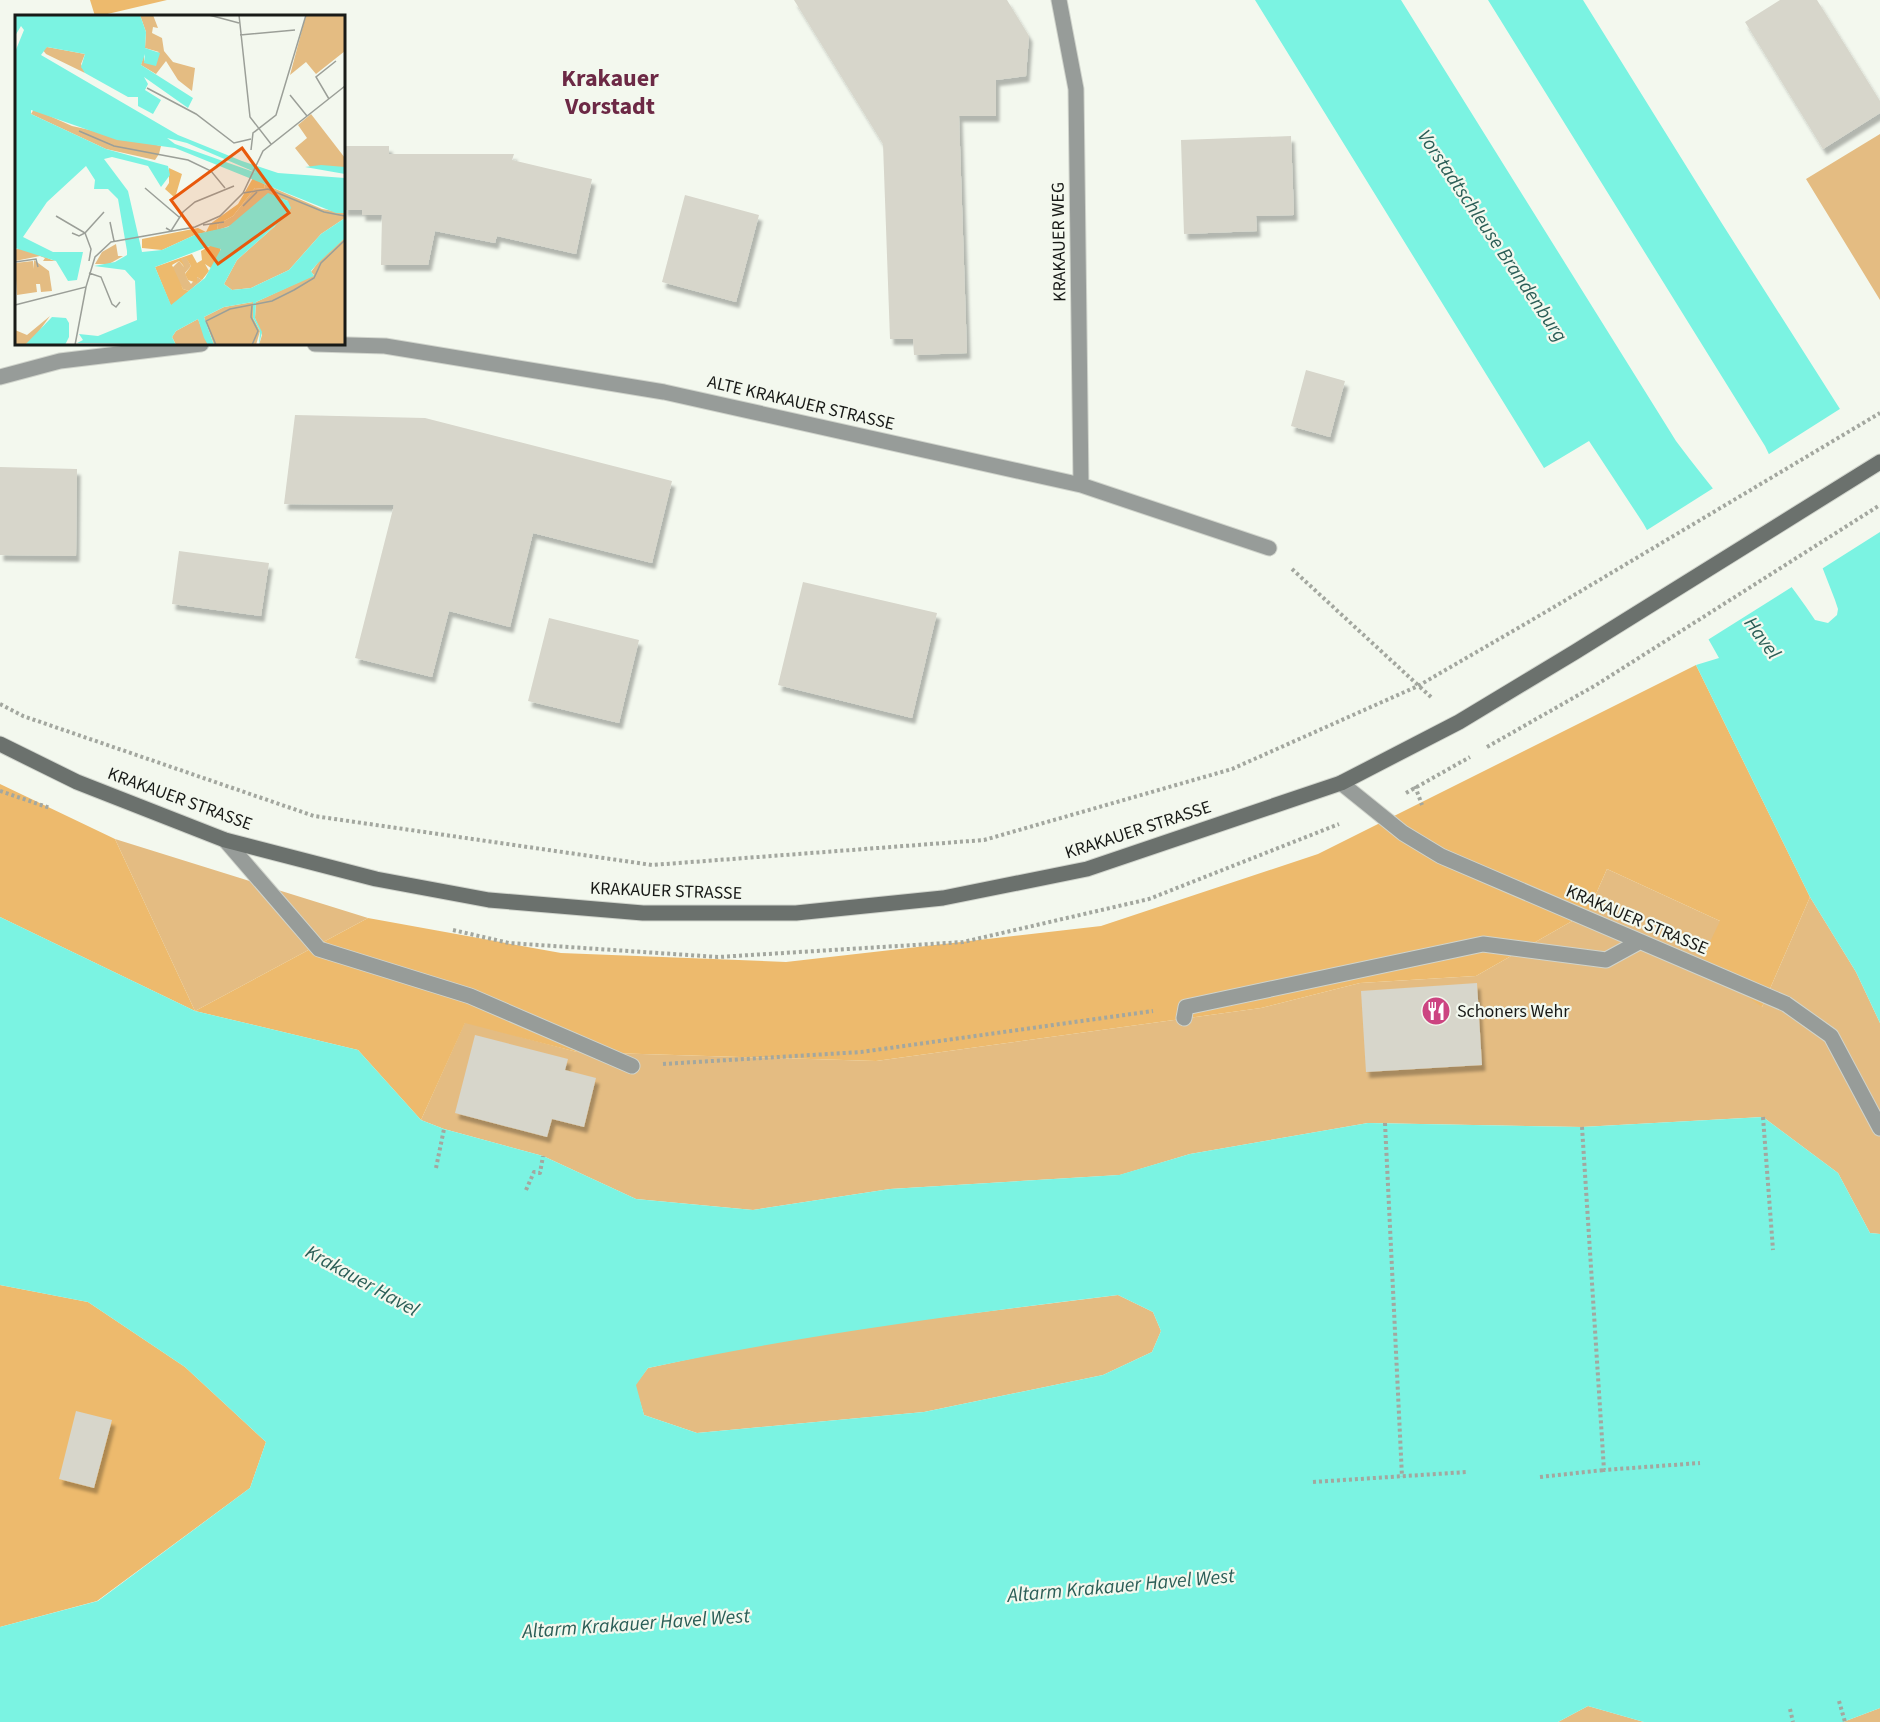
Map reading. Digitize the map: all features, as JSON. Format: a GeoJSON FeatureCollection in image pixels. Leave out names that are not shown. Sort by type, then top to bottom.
{"type":"FeatureCollection","features":[{"type":"Feature","properties":{"kind":"main road","name":"KRAKAUER STRASSE"},"geometry":{"type":"LineString","coordinates":[[0,744],[76,782],[225,840],[376,879],[489,900],[643,913],[796,914],[943,898],[1087,869],[1341,783],[1459,723],[1880,462]]}},
{"type":"Feature","properties":{"kind":"street","name":"KRAKAUER WEG"},"geometry":{"type":"LineString","coordinates":[[1059,0],[1076,89],[1081,485]]}},
{"type":"Feature","properties":{"kind":"street"},"geometry":{"type":"LineString","coordinates":[[0,376],[60,361],[193,345]]}},
{"type":"Feature","properties":{"kind":"street","name":"ALTE KRAKAUER STRASSE"},"geometry":{"type":"LineString","coordinates":[[345,345],[385,346],[664,392],[1081,485],[1269,548]]}},
{"type":"Feature","properties":{"kind":"street","name":"KRAKAUER STRASSE"},"geometry":{"type":"LineString","coordinates":[[1341,783],[1403,833],[1441,856],[1786,1004],[1831,1036],[1880,1128]]}},
{"type":"Feature","properties":{"kind":"street"},"geometry":{"type":"LineString","coordinates":[[225,840],[319,949],[470,996],[632,1066]]}},
{"type":"Feature","properties":{"kind":"street"},"geometry":{"type":"LineString","coordinates":[[1185,1013],[1483,944],[1606,960],[1639,942]]}},
{"type":"Feature","properties":{"kind":"path"},"geometry":{"type":"LineString","coordinates":[[0,704],[23,716],[314,816],[652,865],[984,840],[1232,769],[1418,686],[1880,413]]}},
{"type":"Feature","properties":{"kind":"path"},"geometry":{"type":"LineString","coordinates":[[1596,686],[1880,505]]}},
{"type":"Feature","properties":{"kind":"path"},"geometry":{"type":"LineString","coordinates":[[1269,548],[1459,723]]}},
{"type":"Feature","properties":{"kind":"path"},"geometry":{"type":"LineString","coordinates":[[632,1066],[861,1052],[1185,1013]]}},
{"type":"Feature","properties":{"kind":"path"},"geometry":{"type":"LineString","coordinates":[[1763,1117],[1773,1250]]}},
{"type":"Feature","properties":{"kind":"path"},"geometry":{"type":"LineString","coordinates":[[1385,1123],[1402,1477]]}},
{"type":"Feature","properties":{"kind":"path"},"geometry":{"type":"LineString","coordinates":[[1582,1127],[1604,1470]]}},
{"type":"Feature","properties":{"kind":"path"},"geometry":{"type":"LineString","coordinates":[[436,1168],[444,1129]]}},
{"type":"Feature","properties":{"kind":"path"},"geometry":{"type":"LineString","coordinates":[[526,1190],[534,1172],[540,1173],[543,1156]]}},
{"type":"Feature","properties":{"kind":"path"},"geometry":{"type":"LineString","coordinates":[[1540,1477],[1700,1462]]}},
{"type":"Feature","properties":{"kind":"path"},"geometry":{"type":"LineString","coordinates":[[1313,1482],[1467,1472]]}},
{"type":"Feature","properties":{"kind":"path"},"geometry":{"type":"LineString","coordinates":[[1839,1701],[1845,1722]]}},
{"type":"Feature","properties":{"kind":"path"},"geometry":{"type":"LineString","coordinates":[[1790,1709],[1793,1722]]}},
{"type":"Feature","properties":{"kind":"shaded area"},"geometry":{"type":"Polygon","coordinates":[[[90,0],[167,0],[103,15],[95,15],[90,0]]]}},
{"type":"Feature","properties":{"kind":"shaded area"},"geometry":{"type":"Polygon","coordinates":[[[1880,134],[1880,300],[1806,179],[1880,134]]]}},
{"type":"Feature","properties":{"kind":"shaded area"},"geometry":{"type":"Polygon","coordinates":[[[1696,665],[1810,897],[1762,1007],[1700,963],[1720,921],[1607,869],[1588,912],[1476,976],[1360,983],[1261,1008],[876,1061],[577,1052],[465,1023],[421,1120],[358,1050],[195,1011],[368,918],[561,953],[786,962],[1101,926],[1318,854],[1696,665]]]}},
{"type":"Feature","properties":{"kind":"shaded area"},"geometry":{"type":"Polygon","coordinates":[[[0,784],[115,839],[195,1011],[0,917],[0,784]]]}},
{"type":"Feature","properties":{"kind":"shaded area"},"geometry":{"type":"Polygon","coordinates":[[[115,839],[368,918],[195,1011],[115,839]]]}},
{"type":"Feature","properties":{"kind":"shaded area"},"geometry":{"type":"Polygon","coordinates":[[[1607,869],[1720,921],[1762,1007],[1810,897],[1856,972],[1880,1023],[1880,1234],[1870,1233],[1838,1173],[1763,1117],[1582,1127],[1368,1123],[1190,1154],[1120,1175],[890,1189],[753,1210],[636,1199],[543,1156],[444,1129],[421,1120],[465,1022],[577,1052],[876,1061],[1261,1008],[1360,983],[1476,976],[1588,912],[1607,869]]]}},
{"type":"Feature","properties":{"kind":"shaded area"},"geometry":{"type":"Polygon","coordinates":[[[0,1285],[88,1302],[185,1367],[266,1442],[250,1488],[97,1601],[0,1627],[0,1285]]]}},
{"type":"Feature","properties":{"kind":"shaded area"},"geometry":{"type":"Polygon","coordinates":[[[1118,1295],[1153,1312],[1161,1331],[1152,1352],[1103,1375],[924,1412],[697,1433],[644,1415],[635,1385],[648,1368],[745,1347],[887,1324],[1118,1295]]]}},
{"type":"Feature","properties":{"kind":"shaded area"},"geometry":{"type":"Polygon","coordinates":[[[1588,1706],[1644,1722],[1558,1722],[1588,1706]]]}},
{"type":"Feature","properties":{"kind":"shaded area"},"geometry":{"type":"Polygon","coordinates":[[[1880,1708],[1880,1722],[1843,1722],[1880,1708]]]}},
{"type":"Feature","properties":{"kind":"water"},"geometry":{"type":"Polygon","coordinates":[[[1255,0],[1401,0],[1676,441],[1782,574],[1815,620],[1828,623],[1837,615],[1835,600],[1821,564],[1765,446],[1488,0],[1583,0],[1880,472],[1880,1023],[1856,972],[1810,897],[1696,665],[1719,658],[1643,523],[1589,441],[1544,468],[1255,0]]]}},
{"type":"Feature","properties":{"kind":"water"},"geometry":{"type":"Polygon","coordinates":[[[0,917],[195,1011],[358,1050],[421,1120],[444,1129],[543,1156],[636,1199],[753,1210],[890,1189],[1119,1175],[1190,1154],[1368,1123],[1582,1127],[1763,1117],[1838,1173],[1870,1233],[1880,1234],[1880,1708],[1843,1722],[1644,1722],[1588,1706],[1558,1722],[0,1722],[0,1627],[98,1601],[250,1488],[266,1442],[185,1367],[88,1302],[0,1285],[0,917]],[[1118,1295],[941,1318],[823,1335],[648,1368],[636,1385],[644,1415],[697,1433],[924,1412],[1103,1375],[1152,1352],[1161,1331],[1153,1312],[1118,1295]]]}},
{"type":"Feature","properties":{"kind":"pier"},"geometry":{"type":"Polygon","coordinates":[[[1843,407],[1880,466],[1880,532],[1820,570],[1766,456],[1843,407]]]}},
{"type":"Feature","properties":{"kind":"pier"},"geometry":{"type":"Polygon","coordinates":[[[1715,487],[1795,585],[1706,641],[1644,532],[1715,487]]]}},
{"type":"Feature","properties":{"kind":"building"},"geometry":{"type":"Polygon","coordinates":[[[794,0],[1007,0],[1029,36],[1026,76],[996,80],[996,116],[959,116],[967,353],[914,355],[913,339],[890,339],[883,144],[794,0]]]}},
{"type":"Feature","properties":{"kind":"building"},"geometry":{"type":"Polygon","coordinates":[[[1780,0],[1817,0],[1880,101],[1880,113],[1823,149],[1745,22],[1780,0]]]}},
{"type":"Feature","properties":{"kind":"building"},"geometry":{"type":"Polygon","coordinates":[[[1291,136],[1294,215],[1256,216],[1257,231],[1184,234],[1181,140],[1291,136]]]}},
{"type":"Feature","properties":{"kind":"building"},"geometry":{"type":"Polygon","coordinates":[[[345,146],[389,146],[389,154],[514,154],[512,160],[592,179],[576,254],[497,236],[495,243],[435,231],[428,265],[381,265],[382,215],[362,215],[362,210],[345,210],[345,146]]]}},
{"type":"Feature","properties":{"kind":"building"},"geometry":{"type":"Polygon","coordinates":[[[685,195],[759,215],[736,302],[662,282],[685,195]]]}},
{"type":"Feature","properties":{"kind":"building"},"geometry":{"type":"Polygon","coordinates":[[[1306,370],[1345,381],[1330,437],[1291,426],[1306,370]]]}},
{"type":"Feature","properties":{"kind":"building"},"geometry":{"type":"Polygon","coordinates":[[[295,415],[425,418],[672,481],[652,563],[533,533],[510,627],[449,611],[432,677],[355,658],[394,505],[284,504],[295,415]]]}},
{"type":"Feature","properties":{"kind":"building"},"geometry":{"type":"Polygon","coordinates":[[[0,467],[77,469],[76,556],[0,555],[0,467]]]}},
{"type":"Feature","properties":{"kind":"building"},"geometry":{"type":"Polygon","coordinates":[[[179,551],[269,563],[261,616],[172,604],[179,551]]]}},
{"type":"Feature","properties":{"kind":"building"},"geometry":{"type":"Polygon","coordinates":[[[803,582],[937,613],[912,718],[778,685],[803,582]]]}},
{"type":"Feature","properties":{"kind":"building"},"geometry":{"type":"Polygon","coordinates":[[[549,618],[639,640],[619,723],[528,701],[549,618]]]}},
{"type":"Feature","properties":{"kind":"building"},"geometry":{"type":"Polygon","coordinates":[[[1477,983],[1482,1065],[1366,1072],[1361,991],[1477,983]]]}},
{"type":"Feature","properties":{"kind":"building"},"geometry":{"type":"Polygon","coordinates":[[[475,1035],[568,1059],[565,1070],[596,1078],[584,1127],[552,1119],[547,1137],[455,1113],[475,1035]]]}},
{"type":"Feature","properties":{"kind":"building"},"geometry":{"type":"Polygon","coordinates":[[[76,1411],[112,1420],[94,1488],[59,1479],[76,1411]]]}},
{"type":"Feature","properties":{"kind":"place","name":"Schoners Wehr"},"geometry":{"type":"Point","coordinates":[1436,1011]}},
{"type":"Feature","properties":{"kind":"district","name":"Krakauer Vorstadt"},"geometry":{"type":"Point","coordinates":[610,92]}},
{"type":"Feature","properties":{"kind":"water label","name":"Vorstadtschleuse Brandenburg"},"geometry":{"type":"Point","coordinates":[1492,236]}},
{"type":"Feature","properties":{"kind":"water label","name":"Havel"},"geometry":{"type":"Point","coordinates":[1762,638]}},
{"type":"Feature","properties":{"kind":"water label","name":"Krakauer Havel"},"geometry":{"type":"Point","coordinates":[362,1281]}},
{"type":"Feature","properties":{"kind":"water label","name":"Altarm Krakauer Havel West"},"geometry":{"type":"Point","coordinates":[1121,1586]}},
{"type":"Feature","properties":{"kind":"water label","name":"Altarm Krakauer Havel West"},"geometry":{"type":"Point","coordinates":[636,1624]}}]}
